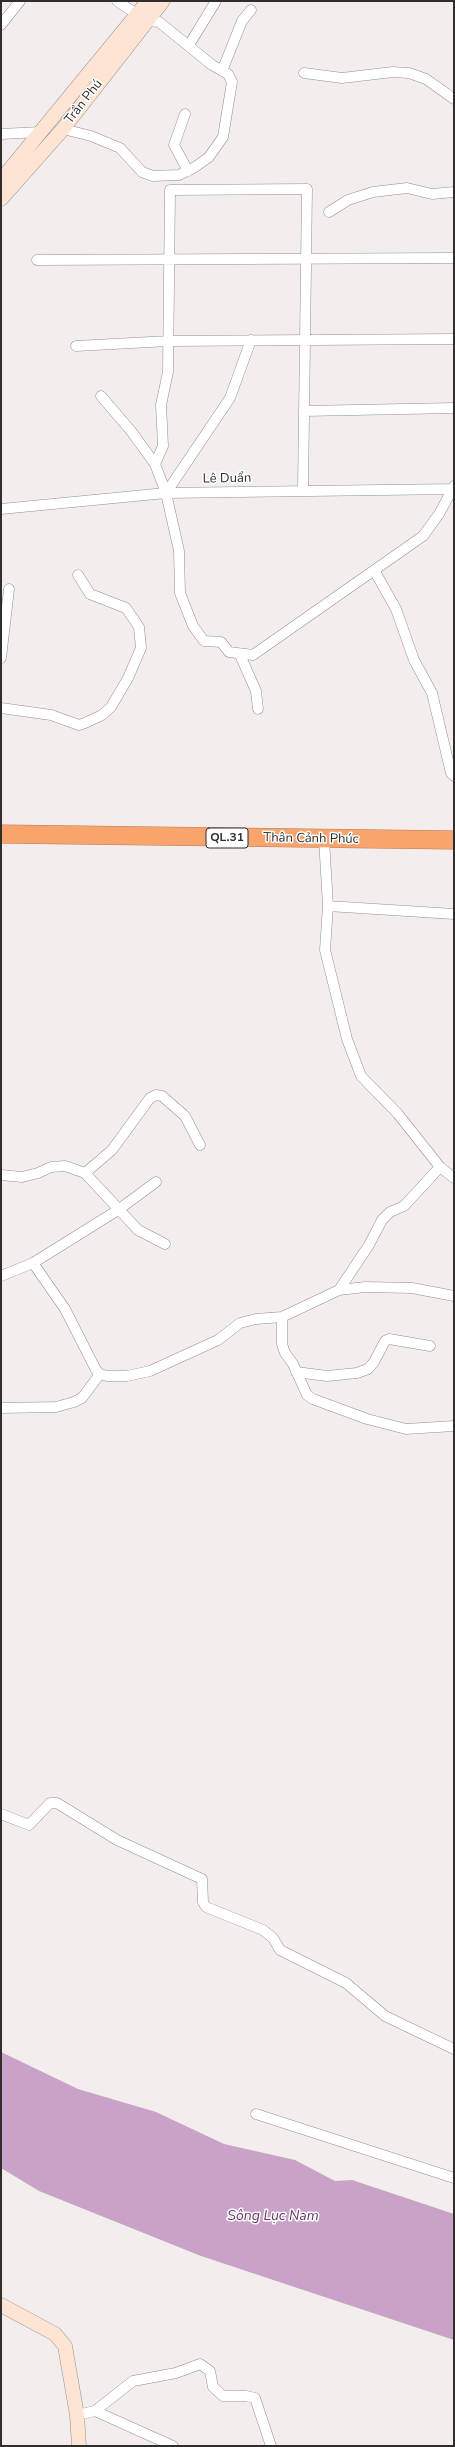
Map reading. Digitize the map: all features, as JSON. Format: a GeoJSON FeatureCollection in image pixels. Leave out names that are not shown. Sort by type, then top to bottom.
{"type":"FeatureCollection","features":[{"type":"Feature","properties":{"kind":"highway","name":"Thân Cảnh Phúc"},"geometry":{"type":"LineString","coordinates":[[1,834],[454,840]]}},
{"type":"Feature","properties":{"kind":"main road","name":"Trần Phú"},"geometry":{"type":"LineString","coordinates":[[1,199],[63,129],[142,18],[148,1]]}},
{"type":"Feature","properties":{"kind":"main road","name":"Trần Phú"},"geometry":{"type":"LineString","coordinates":[[1,180],[41,132],[142,18],[163,1]]}},
{"type":"Feature","properties":{"kind":"main road"},"geometry":{"type":"LineString","coordinates":[[1,2305],[55,2334],[65,2346],[77,2415],[78,2446]]}},
{"type":"Feature","properties":{"kind":"street"},"geometry":{"type":"LineString","coordinates":[[1,25],[20,1]]}},
{"type":"Feature","properties":{"kind":"street"},"geometry":{"type":"LineString","coordinates":[[63,129],[91,136],[120,148],[142,172],[148,175],[179,175],[188,171],[209,157],[223,137],[232,82],[228,74],[212,65],[159,22],[142,18],[117,1]]}},
{"type":"Feature","properties":{"kind":"street"},"geometry":{"type":"LineString","coordinates":[[190,46],[216,1]]}},
{"type":"Feature","properties":{"kind":"street"},"geometry":{"type":"LineString","coordinates":[[222,71],[242,21],[251,10]]}},
{"type":"Feature","properties":{"kind":"street"},"geometry":{"type":"LineString","coordinates":[[304,74],[342,78],[393,72],[409,73],[426,79],[454,99]]}},
{"type":"Feature","properties":{"kind":"street"},"geometry":{"type":"LineString","coordinates":[[185,114],[174,145],[188,171]]}},
{"type":"Feature","properties":{"kind":"street"},"geometry":{"type":"LineString","coordinates":[[1,134],[41,132]]}},
{"type":"Feature","properties":{"kind":"street"},"geometry":{"type":"LineString","coordinates":[[330,212],[348,200],[373,192],[406,188],[432,194],[454,192]]}},
{"type":"Feature","properties":{"kind":"street"},"geometry":{"type":"LineString","coordinates":[[155,464],[163,446],[161,405],[168,372],[170,190],[306,189],[303,491]]}},
{"type":"Feature","properties":{"kind":"street"},"geometry":{"type":"LineString","coordinates":[[37,260],[454,258]]}},
{"type":"Feature","properties":{"kind":"street"},"geometry":{"type":"LineString","coordinates":[[76,346],[168,341],[454,339]]}},
{"type":"Feature","properties":{"kind":"street"},"geometry":{"type":"LineString","coordinates":[[166,493],[230,398],[251,340]]}},
{"type":"Feature","properties":{"kind":"street"},"geometry":{"type":"LineString","coordinates":[[101,396],[131,431],[155,464],[166,493],[179,552],[180,593],[193,626],[204,641],[221,642],[229,652],[240,655],[252,655],[423,536],[440,514],[453,488]]}},
{"type":"Feature","properties":{"kind":"street"},"geometry":{"type":"LineString","coordinates":[[304,411],[454,408]]}},
{"type":"Feature","properties":{"kind":"street","name":"Lê Duẩn"},"geometry":{"type":"LineString","coordinates":[[1,509],[166,493],[453,488]]}},
{"type":"Feature","properties":{"kind":"street"},"geometry":{"type":"LineString","coordinates":[[374,570],[396,609],[414,660],[432,693],[450,773],[454,776]]}},
{"type":"Feature","properties":{"kind":"street"},"geometry":{"type":"LineString","coordinates":[[1,708],[51,715],[79,724],[85,723],[102,715],[111,707],[128,678],[141,648],[139,627],[126,608],[90,594],[78,574]]}},
{"type":"Feature","properties":{"kind":"street"},"geometry":{"type":"LineString","coordinates":[[1,658],[9,589]]}},
{"type":"Feature","properties":{"kind":"street"},"geometry":{"type":"LineString","coordinates":[[240,655],[256,691],[258,709]]}},
{"type":"Feature","properties":{"kind":"street"},"geometry":{"type":"LineString","coordinates":[[324,839],[328,906],[325,950],[347,1039],[361,1076],[398,1114],[440,1168],[454,1178]]}},
{"type":"Feature","properties":{"kind":"street"},"geometry":{"type":"LineString","coordinates":[[328,906],[454,914]]}},
{"type":"Feature","properties":{"kind":"street"},"geometry":{"type":"LineString","coordinates":[[85,1174],[112,1150],[150,1098],[156,1095],[162,1096],[185,1116],[200,1145]]}},
{"type":"Feature","properties":{"kind":"street"},"geometry":{"type":"LineString","coordinates":[[1,1175],[22,1177],[38,1173],[51,1167],[65,1166],[85,1174],[138,1230],[165,1244]]}},
{"type":"Feature","properties":{"kind":"street"},"geometry":{"type":"LineString","coordinates":[[340,1290],[369,1245],[382,1220],[390,1212],[404,1206],[440,1168]]}},
{"type":"Feature","properties":{"kind":"street"},"geometry":{"type":"LineString","coordinates":[[1,1276],[33,1263],[118,1210],[156,1182]]}},
{"type":"Feature","properties":{"kind":"street"},"geometry":{"type":"LineString","coordinates":[[33,1263],[65,1309],[100,1374]]}},
{"type":"Feature","properties":{"kind":"street"},"geometry":{"type":"LineString","coordinates":[[100,1374],[127,1376],[150,1370],[218,1340],[240,1323],[256,1318],[282,1317],[340,1290],[365,1287],[412,1288],[454,1296]]}},
{"type":"Feature","properties":{"kind":"street"},"geometry":{"type":"LineString","coordinates":[[282,1317],[282,1344],[306,1395],[367,1419],[406,1429],[454,1426]]}},
{"type":"Feature","properties":{"kind":"street"},"geometry":{"type":"LineString","coordinates":[[296,1372],[327,1376],[357,1373],[371,1365],[386,1341],[389,1339],[430,1346]]}},
{"type":"Feature","properties":{"kind":"street"},"geometry":{"type":"LineString","coordinates":[[1,1408],[56,1407],[74,1402],[82,1398],[100,1374]]}},
{"type":"Feature","properties":{"kind":"street"},"geometry":{"type":"LineString","coordinates":[[1,1814],[29,1825],[50,1803],[57,1803],[117,1840],[202,1879],[203,1902],[206,1907],[263,1930],[273,1938],[280,1950],[346,1983],[385,2016],[454,2049]]}},
{"type":"Feature","properties":{"kind":"street"},"geometry":{"type":"LineString","coordinates":[[256,2114],[454,2178]]}},
{"type":"Feature","properties":{"kind":"street"},"geometry":{"type":"LineString","coordinates":[[77,2415],[94,2411],[132,2380],[176,2373],[200,2364],[210,2371],[213,2387],[223,2396],[246,2396],[255,2398],[271,2446]]}},
{"type":"Feature","properties":{"kind":"street"},"geometry":{"type":"LineString","coordinates":[[94,2411],[174,2446]]}},
{"type":"Feature","properties":{"kind":"water","name":"Sông Lục Nam"},"geometry":{"type":"Polygon","coordinates":[[[1,2052],[78,2089],[156,2112],[224,2144],[295,2160],[335,2181],[352,2180],[454,2214],[454,2340],[201,2256],[39,2191],[1,2168],[1,2052]]]}}]}
